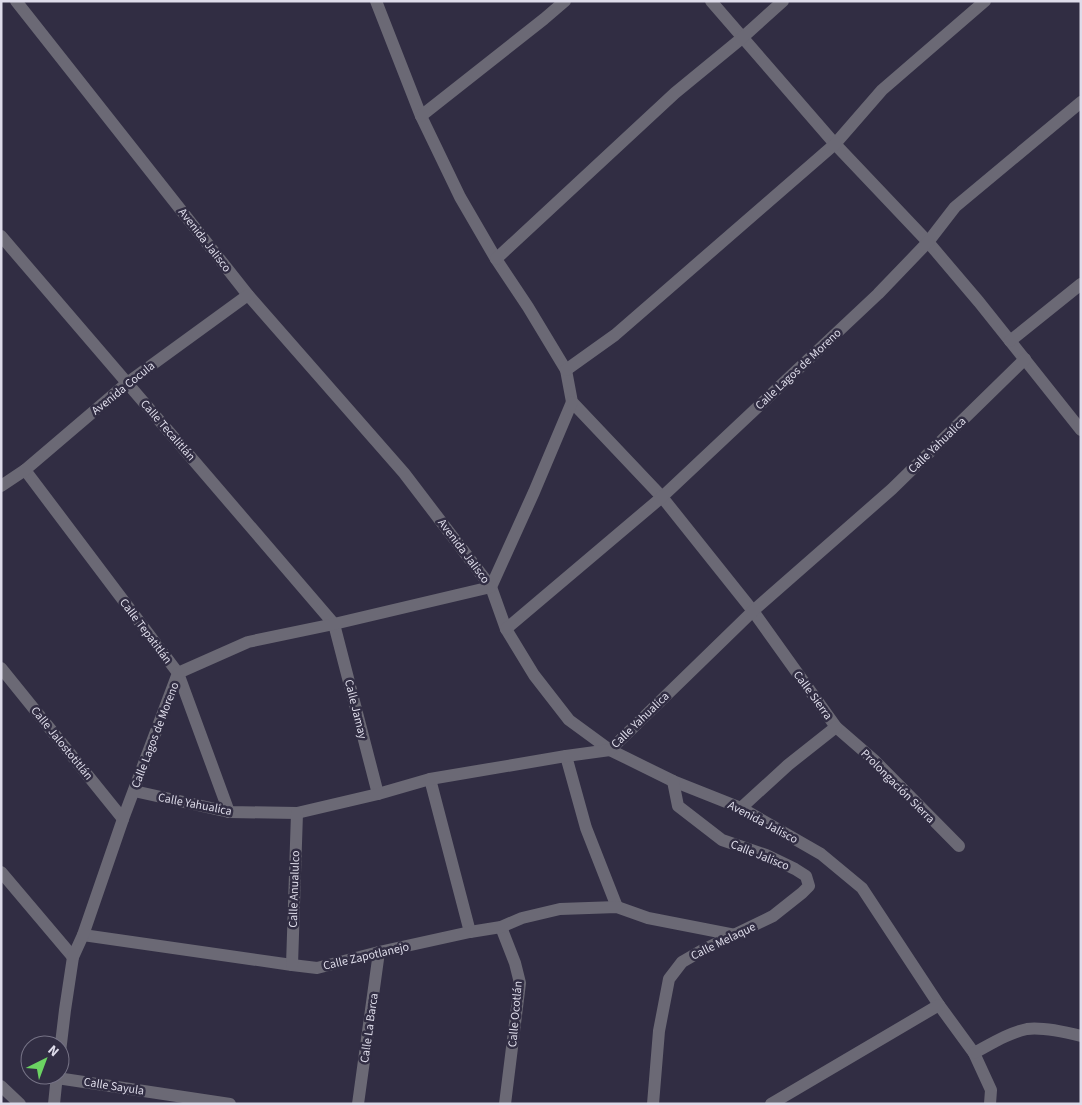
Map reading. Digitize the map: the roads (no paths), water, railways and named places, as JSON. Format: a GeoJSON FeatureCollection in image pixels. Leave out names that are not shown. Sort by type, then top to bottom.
{"type":"FeatureCollection","features":[{"type":"Feature","properties":{"kind":"street","name":"Avenida Jalisco"},"geometry":{"type":"LineString","coordinates":[[16,1],[248,295],[404,473],[491,587],[506,629],[534,675],[569,720],[610,750],[673,781],[741,808],[821,854],[862,888],[939,1005],[974,1053],[991,1090],[990,1104]]}},
{"type":"Feature","properties":{"kind":"street"},"geometry":{"type":"LineString","coordinates":[[376,1],[421,116],[460,197],[496,259],[566,370],[572,402],[491,587]]}},
{"type":"Feature","properties":{"kind":"street"},"geometry":{"type":"LineString","coordinates":[[421,116],[544,20],[565,1]]}},
{"type":"Feature","properties":{"kind":"street"},"geometry":{"type":"LineString","coordinates":[[711,1],[836,144],[928,242],[979,302],[1081,430]]}},
{"type":"Feature","properties":{"kind":"street"},"geometry":{"type":"LineString","coordinates":[[496,259],[675,94],[783,1]]}},
{"type":"Feature","properties":{"kind":"street"},"geometry":{"type":"LineString","coordinates":[[566,370],[615,335],[836,144],[882,90],[985,1]]}},
{"type":"Feature","properties":{"kind":"street","name":"Calle Lagos de Moreno"},"geometry":{"type":"LineString","coordinates":[[506,629],[662,497],[878,294],[928,242],[955,207],[1081,102]]}},
{"type":"Feature","properties":{"kind":"street","name":"Calle Tecalitlán"},"geometry":{"type":"LineString","coordinates":[[1,236],[334,624]]}},
{"type":"Feature","properties":{"kind":"street"},"geometry":{"type":"LineString","coordinates":[[1010,342],[1081,284]]}},
{"type":"Feature","properties":{"kind":"street","name":"Avenida Cocula"},"geometry":{"type":"LineString","coordinates":[[1,486],[25,470],[127,383],[248,295]]}},
{"type":"Feature","properties":{"kind":"street","name":"Calle Yahualica"},"geometry":{"type":"LineString","coordinates":[[134,792],[229,812],[297,813],[378,794],[430,779],[610,750],[753,611],[892,489],[1025,359]]}},
{"type":"Feature","properties":{"kind":"street","name":"Calle Sierra"},"geometry":{"type":"LineString","coordinates":[[572,402],[662,497],[753,611],[836,727],[788,765],[741,808]]}},
{"type":"Feature","properties":{"kind":"street","name":"Calle Tepatitlán"},"geometry":{"type":"LineString","coordinates":[[25,470],[178,673],[229,812]]}},
{"type":"Feature","properties":{"kind":"street","name":"Calle Lagos de Moreno"},"geometry":{"type":"LineString","coordinates":[[62,1035],[73,957],[83,935],[123,819],[178,673],[248,642],[491,587]]}},
{"type":"Feature","properties":{"kind":"street","name":"Calle Jamay"},"geometry":{"type":"LineString","coordinates":[[334,624],[378,794]]}},
{"type":"Feature","properties":{"kind":"street","name":"Calle Jalostotitlán"},"geometry":{"type":"LineString","coordinates":[[1,668],[123,819]]}},
{"type":"Feature","properties":{"kind":"street","name":"Prolongación Sierra"},"geometry":{"type":"LineString","coordinates":[[836,727],[874,760],[959,846]]}},
{"type":"Feature","properties":{"kind":"street"},"geometry":{"type":"LineString","coordinates":[[566,756],[586,828],[617,907]]}},
{"type":"Feature","properties":{"kind":"street"},"geometry":{"type":"LineString","coordinates":[[430,779],[470,932]]}},
{"type":"Feature","properties":{"kind":"street","name":"Calle Jalisco"},"geometry":{"type":"LineString","coordinates":[[673,781],[678,806],[722,840],[766,855],[795,869],[806,876],[809,886]]}},
{"type":"Feature","properties":{"kind":"street","name":"Calle Anualulco"},"geometry":{"type":"LineString","coordinates":[[292,966],[297,813]]}},
{"type":"Feature","properties":{"kind":"street"},"geometry":{"type":"LineString","coordinates":[[1,872],[73,957]]}},
{"type":"Feature","properties":{"kind":"street","name":"Calle Melaque"},"geometry":{"type":"LineString","coordinates":[[653,1104],[659,1031],[669,980],[682,962],[773,916],[809,886]]}},
{"type":"Feature","properties":{"kind":"street","name":"Calle Zapotlanejo"},"geometry":{"type":"LineString","coordinates":[[83,935],[292,966],[317,968],[379,952],[501,927],[522,918],[560,909],[617,907],[648,918],[736,935]]}},
{"type":"Feature","properties":{"kind":"street","name":"Calle Ocotlán"},"geometry":{"type":"LineString","coordinates":[[501,927],[515,963],[520,983],[505,1104]]}},
{"type":"Feature","properties":{"kind":"street","name":"Calle La Barca"},"geometry":{"type":"LineString","coordinates":[[358,1104],[379,952]]}},
{"type":"Feature","properties":{"kind":"street"},"geometry":{"type":"LineString","coordinates":[[771,1104],[939,1005]]}},
{"type":"Feature","properties":{"kind":"street"},"geometry":{"type":"LineString","coordinates":[[974,1053],[1003,1037],[1028,1029],[1058,1030],[1081,1036]]}},
{"type":"Feature","properties":{"kind":"street","name":"Calle Sayula"},"geometry":{"type":"LineString","coordinates":[[70,1078],[230,1104]]}},
{"type":"Feature","properties":{"kind":"street"},"geometry":{"type":"LineString","coordinates":[[54,1104],[56,1085]]}},
{"type":"Feature","properties":{"kind":"street"},"geometry":{"type":"LineString","coordinates":[[1,1086],[20,1104]]}}]}
